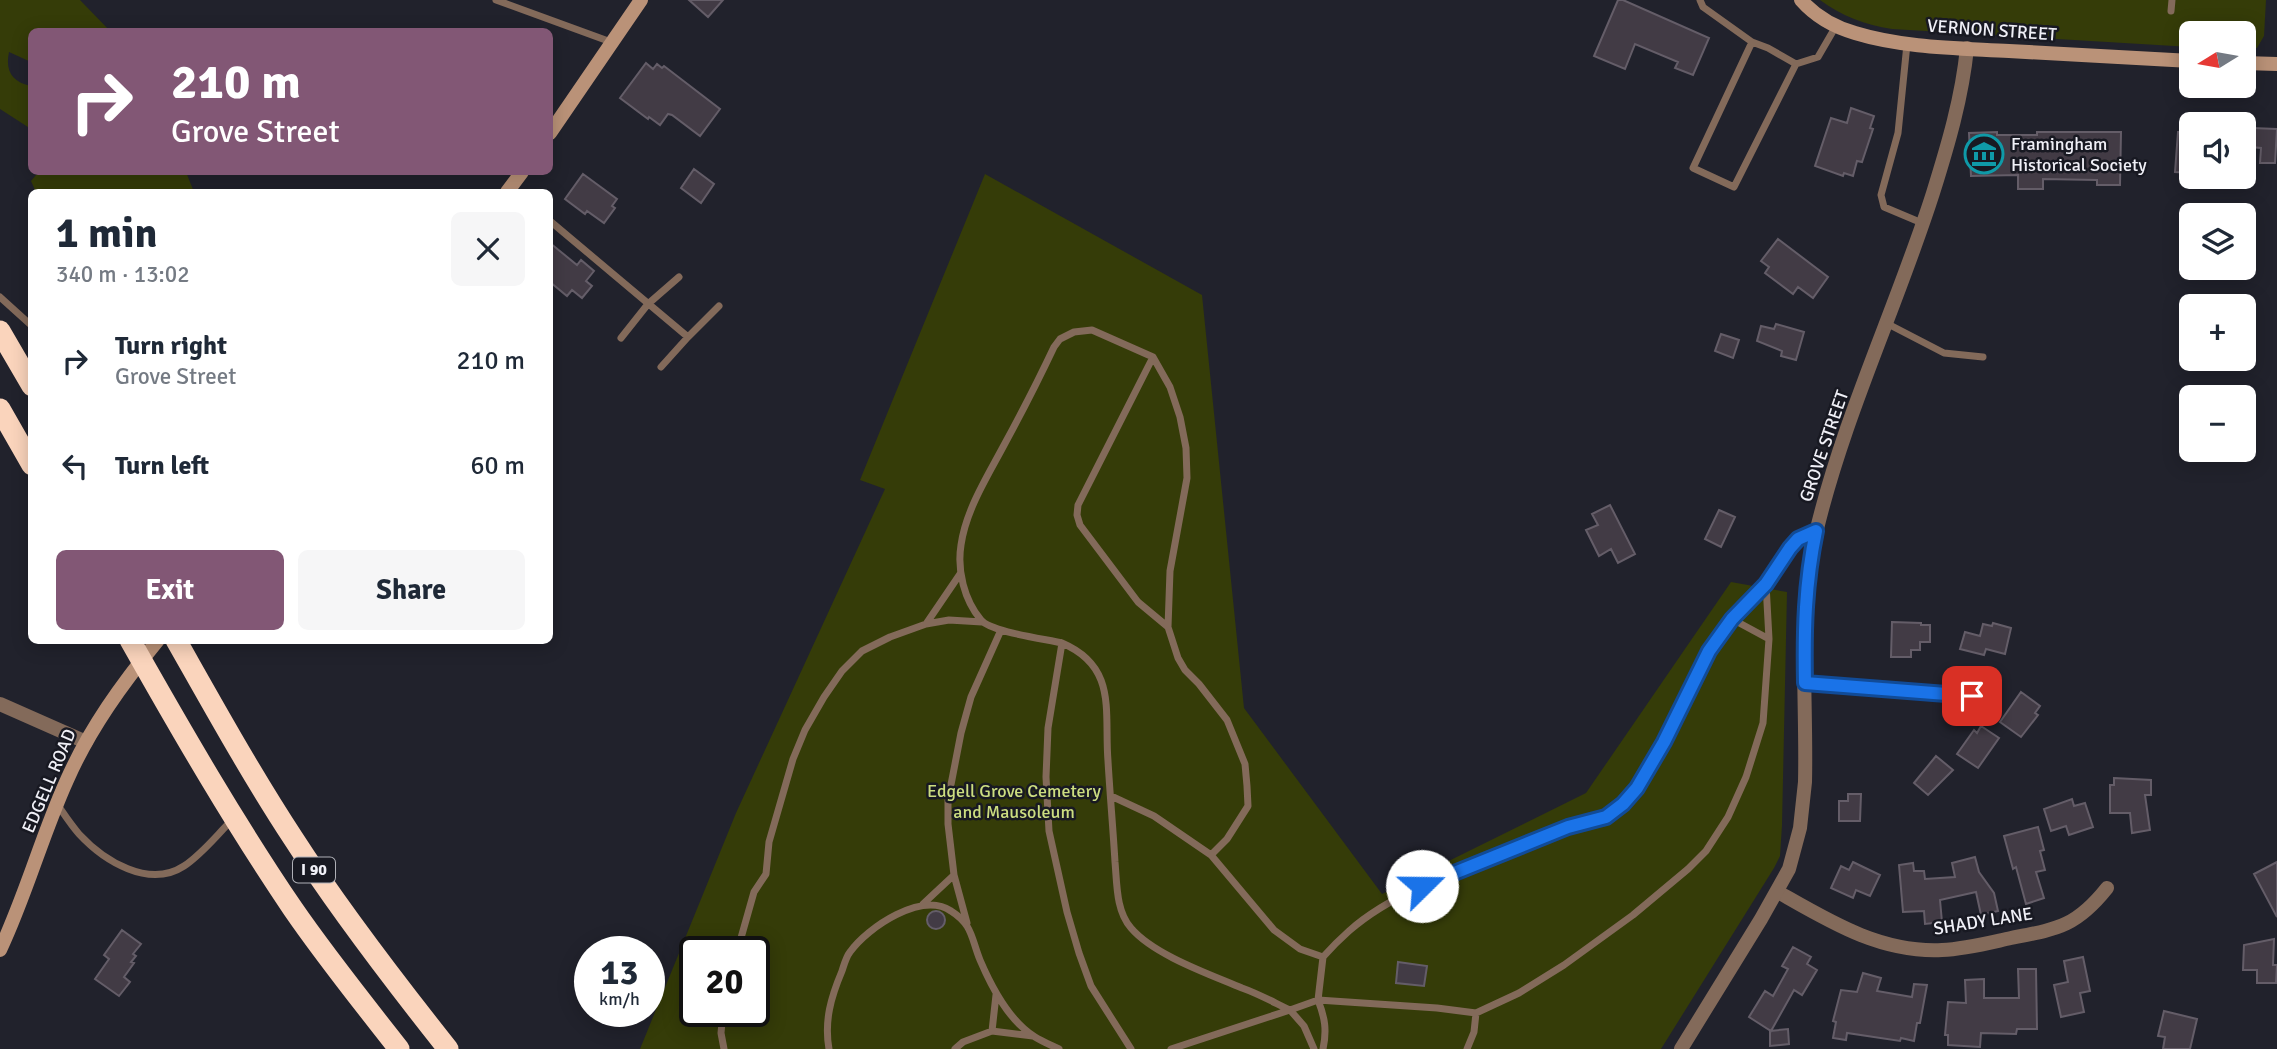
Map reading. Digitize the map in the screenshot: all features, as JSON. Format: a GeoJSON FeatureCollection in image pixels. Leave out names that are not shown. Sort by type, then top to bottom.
{"type":"FeatureCollection","features":[{"type":"Feature","properties":{"kind":"highway"},"geometry":{"type":"LineString","coordinates":[[0,331],[28,379]]}},
{"type":"Feature","properties":{"kind":"highway"},"geometry":{"type":"LineString","coordinates":[[0,409],[28,458]]}},
{"type":"Feature","properties":{"kind":"highway","name":"I 90"},"geometry":{"type":"LineString","coordinates":[[132,644],[234,818],[301,920],[399,1049]]}},
{"type":"Feature","properties":{"kind":"highway","name":"I 90"},"geometry":{"type":"LineString","coordinates":[[178,644],[293,838],[363,937],[448,1049]]}},
{"type":"Feature","properties":{"kind":"main road"},"geometry":{"type":"LineString","coordinates":[[553,129],[641,0]]}},
{"type":"Feature","properties":{"kind":"main road","name":"VERNON STREET"},"geometry":{"type":"LineString","coordinates":[[1801,0],[1821,18],[1836,26],[1870,37],[1907,43],[2179,60]]}},
{"type":"Feature","properties":{"kind":"main road"},"geometry":{"type":"LineString","coordinates":[[2256,63],[2277,64]]}},
{"type":"Feature","properties":{"kind":"main road","name":"EDGELL ROAD"},"geometry":{"type":"LineString","coordinates":[[0,950],[34,869],[57,804],[86,742],[124,682],[155,644]]}},
{"type":"Feature","properties":{"kind":"street","name":"GROVE STREET"},"geometry":{"type":"LineString","coordinates":[[1681,1049],[1778,892],[1795,850],[1803,807],[1804,607],[1816,531],[1839,455],[1923,224],[1955,118],[1967,48]]}},
{"type":"Feature","properties":{"kind":"street"},"geometry":{"type":"LineString","coordinates":[[0,704],[86,742]]}},
{"type":"Feature","properties":{"kind":"street","name":"SHADY LANE"},"geometry":{"type":"LineString","coordinates":[[1778,892],[1854,934],[1896,945],[1941,950],[1964,948],[2054,929],[2083,915],[2107,888]]}},
{"type":"Feature","properties":{"kind":"lane"},"geometry":{"type":"LineString","coordinates":[[496,0],[612,42]]}},
{"type":"Feature","properties":{"kind":"lane"},"geometry":{"type":"LineString","coordinates":[[1700,0],[1703,7],[1752,42],[1796,64]]}},
{"type":"Feature","properties":{"kind":"lane"},"geometry":{"type":"LineString","coordinates":[[2171,11],[2172,0]]}},
{"type":"Feature","properties":{"kind":"lane"},"geometry":{"type":"LineString","coordinates":[[1752,42],[1693,168],[1734,187],[1796,64],[1818,57],[1836,26]]}},
{"type":"Feature","properties":{"kind":"lane"},"geometry":{"type":"LineString","coordinates":[[1907,43],[1898,133],[1881,195],[1884,207],[1923,224]]}},
{"type":"Feature","properties":{"kind":"lane"},"geometry":{"type":"LineString","coordinates":[[553,224],[688,337]]}},
{"type":"Feature","properties":{"kind":"lane"},"geometry":{"type":"LineString","coordinates":[[621,338],[648,304],[679,277]]}},
{"type":"Feature","properties":{"kind":"lane"},"geometry":{"type":"LineString","coordinates":[[0,297],[28,322]]}},
{"type":"Feature","properties":{"kind":"lane"},"geometry":{"type":"LineString","coordinates":[[661,368],[719,306]]}},
{"type":"Feature","properties":{"kind":"lane"},"geometry":{"type":"LineString","coordinates":[[1888,324],[1944,353],[1983,357]]}},
{"type":"Feature","properties":{"kind":"lane"},"geometry":{"type":"LineString","coordinates":[[982,622],[960,574],[961,544],[967,520],[1054,347],[1060,339],[1074,332],[1093,330],[1153,356],[1170,387],[1186,448],[1187,478],[1170,571],[1168,627],[1178,658],[1227,720],[1245,764],[1248,806],[1227,839],[1211,855]]}},
{"type":"Feature","properties":{"kind":"lane"},"geometry":{"type":"LineString","coordinates":[[1153,356],[1078,505],[1077,515],[1080,525],[1138,602],[1168,627]]}},
{"type":"Feature","properties":{"kind":"lane"},"geometry":{"type":"LineString","coordinates":[[1323,1049],[1325,1019],[1318,1000],[1323,957],[1350,929],[1422,886],[1568,827],[1606,817],[1623,804],[1637,788],[1658,754],[1709,651],[1732,619],[1766,584],[1798,539],[1816,531]]}},
{"type":"Feature","properties":{"kind":"lane"},"geometry":{"type":"LineString","coordinates":[[926,624],[960,574]]}},
{"type":"Feature","properties":{"kind":"lane"},"geometry":{"type":"LineString","coordinates":[[1171,1049],[1318,1000],[1476,1013],[1519,993],[1564,965],[1633,915],[1706,851],[1728,817],[1746,777],[1763,723],[1769,639],[1766,584]]}},
{"type":"Feature","properties":{"kind":"lane"},"geometry":{"type":"LineString","coordinates":[[1732,619],[1769,639]]}},
{"type":"Feature","properties":{"kind":"lane"},"geometry":{"type":"LineString","coordinates":[[742,936],[754,892],[766,874],[769,842],[793,759],[805,730],[842,671],[862,651],[926,624],[949,620],[982,622],[1002,630],[1062,643],[1084,654],[1098,671],[1108,706],[1107,757],[1116,884],[1122,916],[1132,930],[1186,964],[1290,1010],[1304,1026],[1314,1049]]}},
{"type":"Feature","properties":{"kind":"lane"},"geometry":{"type":"LineString","coordinates":[[1002,630],[971,697],[948,800],[948,824],[954,874],[979,959],[996,995],[1033,1036]]}},
{"type":"Feature","properties":{"kind":"lane"},"geometry":{"type":"LineString","coordinates":[[1062,643],[1048,728],[1046,777],[1049,831],[1056,868],[1087,975],[1113,1025],[1131,1049]]}},
{"type":"Feature","properties":{"kind":"lane"},"geometry":{"type":"LineString","coordinates":[[1805,683],[1972,696]]}},
{"type":"Feature","properties":{"kind":"lane"},"geometry":{"type":"LineString","coordinates":[[1111,796],[1154,816],[1211,855],[1274,930],[1300,949],[1323,957]]}},
{"type":"Feature","properties":{"kind":"lane"},"geometry":{"type":"LineString","coordinates":[[57,804],[78,833],[104,856],[149,875],[160,875],[184,866],[234,818]]}},
{"type":"Feature","properties":{"kind":"lane"},"geometry":{"type":"LineString","coordinates":[[830,1049],[827,1037],[828,1012],[849,953],[879,927],[899,914],[923,904],[954,874]]}},
{"type":"Feature","properties":{"kind":"lane"},"geometry":{"type":"LineString","coordinates":[[923,904],[949,909],[967,924]]}},
{"type":"Feature","properties":{"kind":"lane"},"geometry":{"type":"LineString","coordinates":[[992,1031],[996,995]]}},
{"type":"Feature","properties":{"kind":"lane"},"geometry":{"type":"LineString","coordinates":[[1467,1049],[1474,1032],[1476,1013]]}},
{"type":"Feature","properties":{"kind":"lane"},"geometry":{"type":"LineString","coordinates":[[722,1027],[724,1049]]}},
{"type":"Feature","properties":{"kind":"lane"},"geometry":{"type":"LineString","coordinates":[[955,1049],[963,1042],[992,1031],[1033,1036],[1059,1049]]}},
{"type":"Feature","properties":{"kind":"green space"},"geometry":{"type":"Polygon","coordinates":[[[0,0],[80,0],[107,28],[28,28],[28,61],[9,52],[8,65],[11,75],[28,85],[28,127],[0,109],[0,0]]]}},
{"type":"Feature","properties":{"kind":"green space"},"geometry":{"type":"Polygon","coordinates":[[[1820,0],[2266,0],[2264,36],[2256,48],[2256,21],[2179,21],[2179,46],[1892,29],[1872,25],[1837,11],[1820,0]]]}},
{"type":"Feature","properties":{"kind":"green space","name":"Edgell Grove Cemetery and Mausoleum"},"geometry":{"type":"Polygon","coordinates":[[[985,174],[1202,295],[1244,708],[1382,894],[1586,793],[1731,582],[1787,592],[1780,856],[1661,1049],[640,1049],[649,1027],[665,1027],[665,988],[679,953],[679,1027],[770,1027],[770,936],[686,936],[736,813],[885,489],[860,480],[985,174]]]}},
{"type":"Feature","properties":{"kind":"green space"},"geometry":{"type":"Polygon","coordinates":[[[36,175],[187,175],[193,189],[35,189],[31,181],[36,175]]]}},
{"type":"Feature","properties":{"kind":"building"},"geometry":{"type":"Polygon","coordinates":[[[689,0],[723,0],[708,17],[689,0]]]}},
{"type":"Feature","properties":{"kind":"building"},"geometry":{"type":"Polygon","coordinates":[[[1618,0],[1709,38],[1693,75],[1675,68],[1678,62],[1635,44],[1625,69],[1594,56],[1618,0]]]}},
{"type":"Feature","properties":{"kind":"building"},"geometry":{"type":"Polygon","coordinates":[[[646,63],[653,69],[657,64],[662,68],[664,66],[720,109],[700,136],[672,115],[668,114],[660,125],[620,98],[646,63]]]}},
{"type":"Feature","properties":{"kind":"building"},"geometry":{"type":"Polygon","coordinates":[[[1851,108],[1874,116],[1870,128],[1873,129],[1862,162],[1857,161],[1853,176],[1844,173],[1843,176],[1815,166],[1831,118],[1847,123],[1851,108]]]}},
{"type":"Feature","properties":{"kind":"building"},"geometry":{"type":"Polygon","coordinates":[[[2256,128],[2277,129],[2275,163],[2260,163],[2261,148],[2256,148],[2256,128]]]}},
{"type":"Feature","properties":{"kind":"building"},"geometry":{"type":"Polygon","coordinates":[[[1997,132],[1997,135],[2037,135],[2037,132],[2121,132],[2120,185],[2097,185],[2097,180],[2043,179],[2043,189],[2018,189],[2018,175],[1971,176],[1969,133],[1997,132]]]}},
{"type":"Feature","properties":{"kind":"building"},"geometry":{"type":"Polygon","coordinates":[[[2178,132],[2179,132],[2179,172],[2175,172],[2178,132]]]}},
{"type":"Feature","properties":{"kind":"building"},"geometry":{"type":"Polygon","coordinates":[[[694,169],[714,184],[701,203],[681,188],[694,169]]]}},
{"type":"Feature","properties":{"kind":"building"},"geometry":{"type":"Polygon","coordinates":[[[583,174],[617,199],[612,206],[615,208],[604,223],[587,211],[585,214],[565,199],[583,174]]]}},
{"type":"Feature","properties":{"kind":"building"},"geometry":{"type":"Polygon","coordinates":[[[1778,239],[1828,277],[1813,298],[1798,287],[1793,294],[1765,273],[1769,267],[1761,261],[1778,239]]]}},
{"type":"Feature","properties":{"kind":"building"},"geometry":{"type":"Polygon","coordinates":[[[553,245],[577,265],[581,260],[594,271],[586,281],[592,286],[582,298],[572,290],[567,296],[553,284],[553,245]]]}},
{"type":"Feature","properties":{"kind":"building"},"geometry":{"type":"Polygon","coordinates":[[[1776,324],[1804,332],[1796,360],[1781,356],[1782,351],[1757,341],[1761,326],[1774,329],[1776,324]]]}},
{"type":"Feature","properties":{"kind":"building"},"geometry":{"type":"Polygon","coordinates":[[[1721,334],[1739,340],[1733,358],[1715,351],[1721,334]]]}},
{"type":"Feature","properties":{"kind":"building"},"geometry":{"type":"Polygon","coordinates":[[[1610,505],[1635,554],[1618,563],[1611,549],[1599,556],[1586,530],[1598,525],[1592,514],[1610,505]]]}},
{"type":"Feature","properties":{"kind":"building"},"geometry":{"type":"Polygon","coordinates":[[[1719,510],[1735,517],[1721,547],[1705,539],[1719,510]]]}},
{"type":"Feature","properties":{"kind":"building"},"geometry":{"type":"Polygon","coordinates":[[[1892,622],[1930,625],[1930,642],[1920,642],[1920,650],[1911,650],[1911,657],[1891,657],[1892,622]]]}},
{"type":"Feature","properties":{"kind":"building"},"geometry":{"type":"Polygon","coordinates":[[[1993,623],[2011,628],[2005,654],[1986,649],[1984,655],[1960,649],[1965,632],[1980,636],[1983,624],[1992,626],[1993,623]]]}},
{"type":"Feature","properties":{"kind":"building"},"geometry":{"type":"Polygon","coordinates":[[[2021,692],[2040,706],[2035,713],[2038,715],[2021,737],[2000,722],[2021,692]]]}},
{"type":"Feature","properties":{"kind":"building"},"geometry":{"type":"Polygon","coordinates":[[[1981,726],[1999,738],[1978,768],[1957,754],[1974,730],[1977,733],[1981,726]]]}},
{"type":"Feature","properties":{"kind":"building"},"geometry":{"type":"Polygon","coordinates":[[[1936,756],[1953,770],[1928,795],[1914,783],[1936,756]]]}},
{"type":"Feature","properties":{"kind":"building"},"geometry":{"type":"Polygon","coordinates":[[[2114,778],[2151,780],[2151,795],[2145,795],[2150,830],[2132,833],[2130,813],[2110,813],[2110,785],[2114,785],[2114,778]]]}},
{"type":"Feature","properties":{"kind":"building"},"geometry":{"type":"Polygon","coordinates":[[[1848,794],[1861,794],[1860,821],[1839,821],[1839,801],[1848,801],[1848,794]]]}},
{"type":"Feature","properties":{"kind":"building"},"geometry":{"type":"Polygon","coordinates":[[[2072,799],[2074,806],[2085,803],[2093,827],[2069,835],[2066,826],[2051,831],[2044,809],[2072,799]]]}},
{"type":"Feature","properties":{"kind":"building"},"geometry":{"type":"Polygon","coordinates":[[[2038,827],[2044,850],[2040,851],[2045,870],[2036,872],[2044,898],[2026,904],[2004,836],[2038,827]]]}},
{"type":"Feature","properties":{"kind":"building"},"geometry":{"type":"Polygon","coordinates":[[[1975,857],[1979,872],[1994,893],[1998,911],[1981,915],[1976,892],[1940,900],[1942,922],[1925,924],[1924,911],[1903,912],[1899,865],[1913,863],[1914,871],[1924,871],[1925,879],[1955,877],[1952,863],[1975,857]]]}},
{"type":"Feature","properties":{"kind":"building"},"geometry":{"type":"Polygon","coordinates":[[[1853,862],[1880,875],[1870,896],[1856,890],[1853,898],[1831,888],[1841,866],[1849,870],[1853,862]]]}},
{"type":"Feature","properties":{"kind":"building"},"geometry":{"type":"Polygon","coordinates":[[[2277,862],[2277,917],[2254,874],[2277,862]]]}},
{"type":"Feature","properties":{"kind":"building"},"geometry":{"type":"Polygon","coordinates":[[[936,911],[942,914],[945,920],[942,926],[936,929],[930,926],[927,920],[930,914],[936,911]]]}},
{"type":"Feature","properties":{"kind":"building"},"geometry":{"type":"Polygon","coordinates":[[[122,930],[141,944],[133,954],[136,956],[131,962],[134,963],[124,977],[130,982],[119,996],[95,979],[109,959],[104,955],[122,930]]]}},
{"type":"Feature","properties":{"kind":"building"},"geometry":{"type":"Polygon","coordinates":[[[2274,939],[2273,965],[2277,965],[2276,983],[2257,983],[2257,970],[2243,970],[2244,945],[2274,939]]]}},
{"type":"Feature","properties":{"kind":"building"},"geometry":{"type":"Polygon","coordinates":[[[1793,947],[1811,957],[1807,964],[1817,970],[1802,995],[1794,990],[1771,1031],[1749,1017],[1765,991],[1773,996],[1788,969],[1782,966],[1793,947]]]}},
{"type":"Feature","properties":{"kind":"building"},"geometry":{"type":"Polygon","coordinates":[[[2083,957],[2090,991],[2080,993],[2084,1012],[2061,1017],[2054,985],[2068,982],[2064,961],[2083,957]]]}},
{"type":"Feature","properties":{"kind":"building"},"geometry":{"type":"Polygon","coordinates":[[[1398,962],[1427,966],[1424,986],[1396,983],[1398,962]]]}},
{"type":"Feature","properties":{"kind":"building"},"geometry":{"type":"Polygon","coordinates":[[[2018,969],[2036,969],[2037,1029],[2017,1029],[2016,1034],[1981,1033],[1980,1047],[1948,1045],[1948,1035],[1945,1035],[1948,1002],[1966,1003],[1965,980],[1984,979],[1984,998],[2019,998],[2018,969]]]}},
{"type":"Feature","properties":{"kind":"building"},"geometry":{"type":"Polygon","coordinates":[[[1863,973],[1881,978],[1877,991],[1912,997],[1914,984],[1927,985],[1914,1041],[1847,1033],[1846,1040],[1833,1038],[1836,1022],[1833,1021],[1841,990],[1857,992],[1863,973]]]}},
{"type":"Feature","properties":{"kind":"building"},"geometry":{"type":"Polygon","coordinates":[[[2164,1011],[2197,1019],[2190,1049],[2163,1049],[2165,1037],[2158,1036],[2164,1011]]]}},
{"type":"Feature","properties":{"kind":"building"},"geometry":{"type":"Polygon","coordinates":[[[1788,1029],[1789,1044],[1770,1046],[1770,1031],[1788,1029]]]}},
{"type":"Feature","properties":{"kind":"place","name":"Framingham Historical Society"},"geometry":{"type":"Point","coordinates":[1984,154]}},
{"type":"Feature","properties":{"kind":"route"},"geometry":{"type":"LineString","coordinates":[[1422,886],[1568,827],[1606,817],[1623,804],[1637,788],[1664,742],[1709,651],[1732,619],[1766,584],[1790,548],[1807,534],[1816,531],[1804,607],[1805,683],[1972,696]]}}]}
